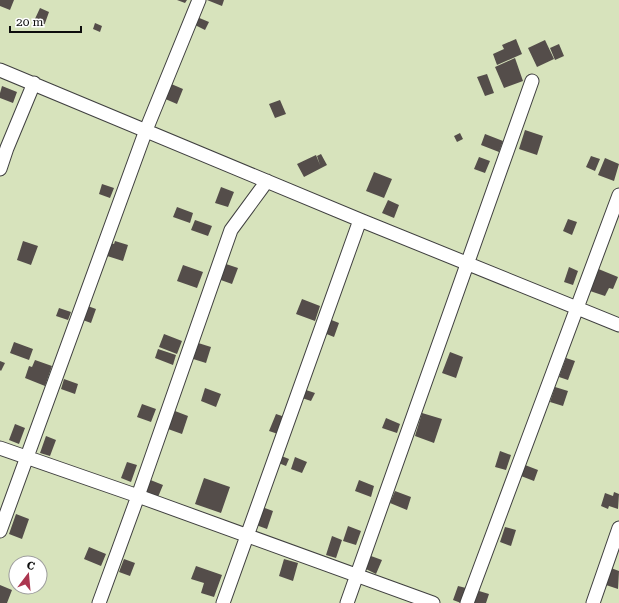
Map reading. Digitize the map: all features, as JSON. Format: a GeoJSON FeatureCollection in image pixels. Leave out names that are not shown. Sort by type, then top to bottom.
{"type":"FeatureCollection","features":[{"type":"Feature","properties":{"kind":"lane"},"geometry":{"type":"LineString","coordinates":[[0,532],[146,130],[199,0]]}},
{"type":"Feature","properties":{"kind":"lane"},"geometry":{"type":"LineString","coordinates":[[0,70],[360,220],[468,262],[619,325]]}},
{"type":"Feature","properties":{"kind":"lane"},"geometry":{"type":"LineString","coordinates":[[347,603],[532,81]]}},
{"type":"Feature","properties":{"kind":"lane"},"geometry":{"type":"LineString","coordinates":[[0,168],[34,83]]}},
{"type":"Feature","properties":{"kind":"lane"},"geometry":{"type":"LineString","coordinates":[[99,603],[231,230],[267,181]]}},
{"type":"Feature","properties":{"kind":"lane"},"geometry":{"type":"LineString","coordinates":[[467,603],[619,194]]}},
{"type":"Feature","properties":{"kind":"lane"},"geometry":{"type":"LineString","coordinates":[[223,603],[360,220]]}},
{"type":"Feature","properties":{"kind":"lane"},"geometry":{"type":"LineString","coordinates":[[0,448],[138,496],[433,603]]}},
{"type":"Feature","properties":{"kind":"lane"},"geometry":{"type":"LineString","coordinates":[[593,603],[619,528]]}},
{"type":"Feature","properties":{"kind":"green space"},"geometry":{"type":"Polygon","coordinates":[[[0,0],[619,0],[619,603],[0,603],[0,0]]]}},
{"type":"Feature","properties":{"kind":"building"},"geometry":{"type":"Polygon","coordinates":[[[0,0],[14,0],[10,10],[0,6],[0,0]]]}},
{"type":"Feature","properties":{"kind":"building"},"geometry":{"type":"Polygon","coordinates":[[[177,0],[187,0],[185,3],[177,0]]]}},
{"type":"Feature","properties":{"kind":"building"},"geometry":{"type":"Polygon","coordinates":[[[207,0],[224,0],[222,6],[207,0]]]}},
{"type":"Feature","properties":{"kind":"building"},"geometry":{"type":"Polygon","coordinates":[[[40,8],[49,12],[44,26],[34,21],[40,8]]]}},
{"type":"Feature","properties":{"kind":"building"},"geometry":{"type":"Polygon","coordinates":[[[197,17],[209,22],[205,30],[193,24],[197,17]]]}},
{"type":"Feature","properties":{"kind":"building"},"geometry":{"type":"Polygon","coordinates":[[[95,23],[102,26],[100,32],[93,29],[95,23]]]}},
{"type":"Feature","properties":{"kind":"building"},"geometry":{"type":"Polygon","coordinates":[[[516,39],[522,54],[497,65],[493,54],[504,49],[502,45],[516,39]]]}},
{"type":"Feature","properties":{"kind":"building"},"geometry":{"type":"Polygon","coordinates":[[[545,40],[554,59],[537,67],[528,48],[545,40]]]}},
{"type":"Feature","properties":{"kind":"building"},"geometry":{"type":"Polygon","coordinates":[[[559,44],[564,56],[555,60],[550,48],[559,44]]]}},
{"type":"Feature","properties":{"kind":"building"},"geometry":{"type":"Polygon","coordinates":[[[515,58],[523,81],[504,88],[495,67],[515,58]]]}},
{"type":"Feature","properties":{"kind":"building"},"geometry":{"type":"Polygon","coordinates":[[[487,74],[494,93],[485,96],[477,77],[487,74]]]}},
{"type":"Feature","properties":{"kind":"building"},"geometry":{"type":"Polygon","coordinates":[[[169,83],[183,89],[177,104],[163,98],[169,83]]]}},
{"type":"Feature","properties":{"kind":"building"},"geometry":{"type":"Polygon","coordinates":[[[2,86],[17,92],[13,103],[0,98],[2,86]]]}},
{"type":"Feature","properties":{"kind":"building"},"geometry":{"type":"Polygon","coordinates":[[[280,100],[286,114],[275,118],[269,104],[280,100]]]}},
{"type":"Feature","properties":{"kind":"building"},"geometry":{"type":"Polygon","coordinates":[[[525,130],[543,136],[537,155],[519,149],[525,130]]]}},
{"type":"Feature","properties":{"kind":"building"},"geometry":{"type":"Polygon","coordinates":[[[460,133],[463,139],[457,142],[454,136],[460,133]]]}},
{"type":"Feature","properties":{"kind":"building"},"geometry":{"type":"Polygon","coordinates":[[[485,134],[503,141],[499,152],[481,145],[485,134]]]}},
{"type":"Feature","properties":{"kind":"building"},"geometry":{"type":"Polygon","coordinates":[[[321,154],[327,165],[304,177],[297,164],[316,155],[320,165],[317,156],[321,154]]]}},
{"type":"Feature","properties":{"kind":"building"},"geometry":{"type":"Polygon","coordinates":[[[591,156],[600,159],[595,171],[586,167],[591,156]]]}},
{"type":"Feature","properties":{"kind":"building"},"geometry":{"type":"Polygon","coordinates":[[[479,157],[490,161],[485,173],[474,169],[479,157]]]}},
{"type":"Feature","properties":{"kind":"building"},"geometry":{"type":"Polygon","coordinates":[[[605,158],[619,164],[614,181],[598,175],[605,158]]]}},
{"type":"Feature","properties":{"kind":"building"},"geometry":{"type":"Polygon","coordinates":[[[374,172],[392,179],[384,198],[366,191],[374,172]]]}},
{"type":"Feature","properties":{"kind":"building"},"geometry":{"type":"Polygon","coordinates":[[[102,184],[114,188],[110,198],[99,194],[102,184]]]}},
{"type":"Feature","properties":{"kind":"building"},"geometry":{"type":"Polygon","coordinates":[[[221,187],[234,192],[228,207],[215,203],[221,187]]]}},
{"type":"Feature","properties":{"kind":"building"},"geometry":{"type":"Polygon","coordinates":[[[388,200],[399,205],[394,218],[382,213],[388,200]]]}},
{"type":"Feature","properties":{"kind":"building"},"geometry":{"type":"Polygon","coordinates":[[[177,207],[193,213],[190,223],[173,217],[177,207]]]}},
{"type":"Feature","properties":{"kind":"building"},"geometry":{"type":"Polygon","coordinates":[[[568,219],[577,222],[572,235],[563,231],[568,219]]]}},
{"type":"Feature","properties":{"kind":"building"},"geometry":{"type":"Polygon","coordinates":[[[195,220],[212,226],[208,236],[191,230],[195,220]]]}},
{"type":"Feature","properties":{"kind":"building"},"geometry":{"type":"Polygon","coordinates":[[[23,241],[38,246],[31,265],[17,260],[23,241]]]}},
{"type":"Feature","properties":{"kind":"building"},"geometry":{"type":"Polygon","coordinates":[[[115,241],[128,245],[123,261],[104,255],[108,242],[114,244],[115,241]]]}},
{"type":"Feature","properties":{"kind":"building"},"geometry":{"type":"Polygon","coordinates":[[[223,263],[238,268],[232,284],[218,279],[223,263]]]}},
{"type":"Feature","properties":{"kind":"building"},"geometry":{"type":"Polygon","coordinates":[[[183,265],[203,272],[197,288],[177,281],[183,265]]]}},
{"type":"Feature","properties":{"kind":"building"},"geometry":{"type":"Polygon","coordinates":[[[569,267],[578,271],[573,285],[564,282],[569,267]]]}},
{"type":"Feature","properties":{"kind":"building"},"geometry":{"type":"Polygon","coordinates":[[[596,268],[618,277],[613,289],[609,288],[605,296],[587,290],[596,268]]]}},
{"type":"Feature","properties":{"kind":"building"},"geometry":{"type":"Polygon","coordinates":[[[302,299],[320,306],[315,321],[296,314],[302,299]]]}},
{"type":"Feature","properties":{"kind":"building"},"geometry":{"type":"Polygon","coordinates":[[[85,305],[96,309],[91,323],[80,319],[85,305]]]}},
{"type":"Feature","properties":{"kind":"building"},"geometry":{"type":"Polygon","coordinates":[[[59,308],[71,312],[68,320],[56,316],[59,308]]]}},
{"type":"Feature","properties":{"kind":"building"},"geometry":{"type":"Polygon","coordinates":[[[329,319],[339,323],[334,337],[324,333],[329,319]]]}},
{"type":"Feature","properties":{"kind":"building"},"geometry":{"type":"Polygon","coordinates":[[[164,334],[182,341],[177,354],[159,347],[164,334]]]}},
{"type":"Feature","properties":{"kind":"building"},"geometry":{"type":"Polygon","coordinates":[[[14,342],[33,349],[29,360],[10,353],[14,342]]]}},
{"type":"Feature","properties":{"kind":"building"},"geometry":{"type":"Polygon","coordinates":[[[195,342],[211,347],[206,363],[190,358],[195,342]]]}},
{"type":"Feature","properties":{"kind":"building"},"geometry":{"type":"Polygon","coordinates":[[[158,349],[176,355],[173,365],[155,358],[158,349]]]}},
{"type":"Feature","properties":{"kind":"building"},"geometry":{"type":"Polygon","coordinates":[[[450,352],[463,357],[456,378],[442,373],[450,352]]]}},
{"type":"Feature","properties":{"kind":"building"},"geometry":{"type":"Polygon","coordinates":[[[566,358],[575,361],[568,380],[559,377],[566,358]]]}},
{"type":"Feature","properties":{"kind":"building"},"geometry":{"type":"Polygon","coordinates":[[[35,360],[52,366],[45,386],[25,378],[29,366],[32,367],[35,360]]]}},
{"type":"Feature","properties":{"kind":"building"},"geometry":{"type":"Polygon","coordinates":[[[0,361],[5,363],[1,371],[0,370],[0,361]]]}},
{"type":"Feature","properties":{"kind":"building"},"geometry":{"type":"Polygon","coordinates":[[[64,379],[78,384],[75,394],[61,389],[64,379]]]}},
{"type":"Feature","properties":{"kind":"building"},"geometry":{"type":"Polygon","coordinates":[[[555,387],[568,391],[563,406],[550,402],[555,387]]]}},
{"type":"Feature","properties":{"kind":"building"},"geometry":{"type":"Polygon","coordinates":[[[205,388],[221,394],[216,407],[201,401],[205,388]]]}},
{"type":"Feature","properties":{"kind":"building"},"geometry":{"type":"Polygon","coordinates":[[[306,390],[315,393],[311,401],[302,398],[306,390]]]}},
{"type":"Feature","properties":{"kind":"building"},"geometry":{"type":"Polygon","coordinates":[[[142,404],[156,409],[151,422],[137,417],[142,404]]]}},
{"type":"Feature","properties":{"kind":"building"},"geometry":{"type":"Polygon","coordinates":[[[175,411],[188,416],[182,434],[168,429],[175,411]]]}},
{"type":"Feature","properties":{"kind":"building"},"geometry":{"type":"Polygon","coordinates":[[[422,413],[442,419],[434,443],[415,436],[422,413]]]}},
{"type":"Feature","properties":{"kind":"building"},"geometry":{"type":"Polygon","coordinates":[[[276,414],[285,417],[278,434],[269,431],[276,414]]]}},
{"type":"Feature","properties":{"kind":"building"},"geometry":{"type":"Polygon","coordinates":[[[386,418],[400,424],[397,433],[382,428],[386,418]]]}},
{"type":"Feature","properties":{"kind":"building"},"geometry":{"type":"Polygon","coordinates":[[[15,424],[25,428],[19,444],[9,440],[15,424]]]}},
{"type":"Feature","properties":{"kind":"building"},"geometry":{"type":"Polygon","coordinates":[[[46,436],[56,440],[50,456],[40,453],[46,436]]]}},
{"type":"Feature","properties":{"kind":"building"},"geometry":{"type":"Polygon","coordinates":[[[500,451],[511,455],[506,470],[495,467],[500,451]]]}},
{"type":"Feature","properties":{"kind":"building"},"geometry":{"type":"Polygon","coordinates":[[[279,455],[289,459],[286,466],[276,462],[279,455]]]}},
{"type":"Feature","properties":{"kind":"building"},"geometry":{"type":"Polygon","coordinates":[[[295,457],[307,462],[302,473],[291,469],[295,457]]]}},
{"type":"Feature","properties":{"kind":"building"},"geometry":{"type":"Polygon","coordinates":[[[127,462],[137,465],[131,482],[121,478],[127,462]]]}},
{"type":"Feature","properties":{"kind":"building"},"geometry":{"type":"Polygon","coordinates":[[[525,465],[538,470],[534,481],[521,476],[525,465]]]}},
{"type":"Feature","properties":{"kind":"building"},"geometry":{"type":"Polygon","coordinates":[[[204,478],[230,487],[221,513],[195,504],[204,478]]]}},
{"type":"Feature","properties":{"kind":"building"},"geometry":{"type":"Polygon","coordinates":[[[148,479],[163,485],[158,497],[143,491],[148,479]]]}},
{"type":"Feature","properties":{"kind":"building"},"geometry":{"type":"Polygon","coordinates":[[[359,480],[374,486],[371,497],[355,491],[359,480]]]}},
{"type":"Feature","properties":{"kind":"building"},"geometry":{"type":"Polygon","coordinates":[[[395,491],[411,497],[407,510],[390,503],[395,491]]]}},
{"type":"Feature","properties":{"kind":"building"},"geometry":{"type":"Polygon","coordinates":[[[614,492],[619,494],[618,509],[609,506],[608,509],[601,506],[605,493],[613,496],[614,492]]]}},
{"type":"Feature","properties":{"kind":"building"},"geometry":{"type":"Polygon","coordinates":[[[262,507],[273,511],[267,529],[256,525],[262,507]]]}},
{"type":"Feature","properties":{"kind":"building"},"geometry":{"type":"Polygon","coordinates":[[[16,514],[29,519],[22,539],[9,534],[16,514]]]}},
{"type":"Feature","properties":{"kind":"building"},"geometry":{"type":"Polygon","coordinates":[[[348,526],[361,531],[356,545],[343,541],[348,526]]]}},
{"type":"Feature","properties":{"kind":"building"},"geometry":{"type":"Polygon","coordinates":[[[505,527],[516,530],[511,546],[500,542],[505,527]]]}},
{"type":"Feature","properties":{"kind":"building"},"geometry":{"type":"Polygon","coordinates":[[[332,536],[342,540],[336,558],[326,555],[332,536]]]}},
{"type":"Feature","properties":{"kind":"building"},"geometry":{"type":"Polygon","coordinates":[[[89,547],[106,554],[101,566],[84,559],[89,547]]]}},
{"type":"Feature","properties":{"kind":"building"},"geometry":{"type":"Polygon","coordinates":[[[371,556],[382,560],[376,574],[366,569],[371,556]]]}},
{"type":"Feature","properties":{"kind":"building"},"geometry":{"type":"Polygon","coordinates":[[[124,559],[135,563],[130,576],[119,572],[124,559]]]}},
{"type":"Feature","properties":{"kind":"building"},"geometry":{"type":"Polygon","coordinates":[[[284,559],[298,563],[293,581],[279,576],[284,559]]]}},
{"type":"Feature","properties":{"kind":"building"},"geometry":{"type":"Polygon","coordinates":[[[196,566],[222,575],[214,597],[201,593],[204,583],[191,579],[196,566]]]}},
{"type":"Feature","properties":{"kind":"building"},"geometry":{"type":"Polygon","coordinates":[[[611,568],[619,571],[618,589],[606,585],[611,568]]]}},
{"type":"Feature","properties":{"kind":"building"},"geometry":{"type":"Polygon","coordinates":[[[0,585],[8,588],[8,595],[10,595],[7,603],[0,603],[0,585]]]}},
{"type":"Feature","properties":{"kind":"building"},"geometry":{"type":"Polygon","coordinates":[[[458,586],[466,588],[461,603],[453,600],[458,586]]]}},
{"type":"Feature","properties":{"kind":"building"},"geometry":{"type":"Polygon","coordinates":[[[479,591],[489,594],[486,603],[474,603],[479,591]]]}}]}
